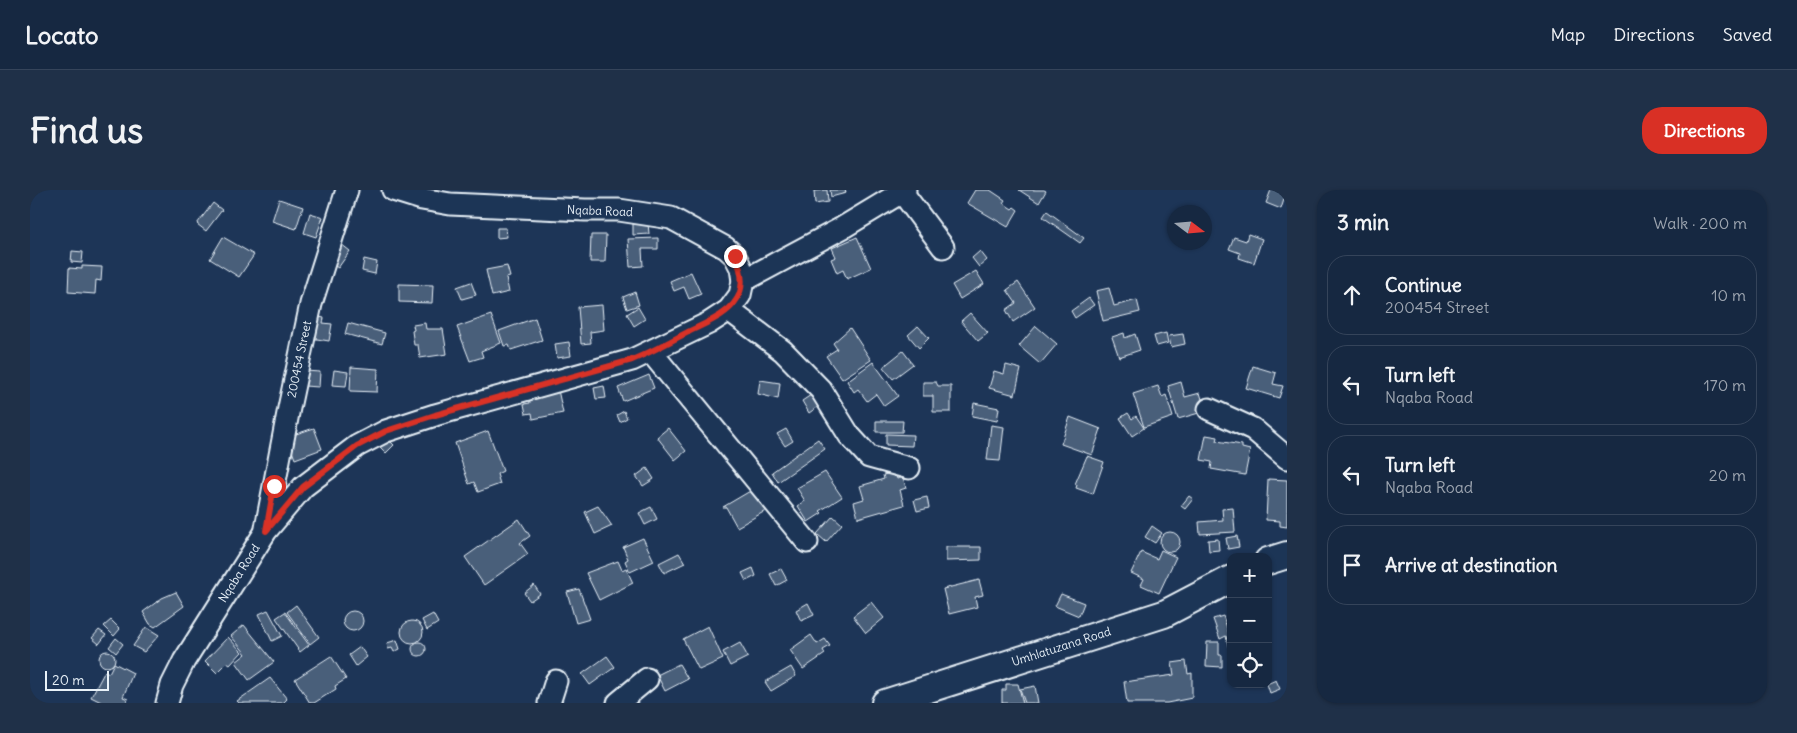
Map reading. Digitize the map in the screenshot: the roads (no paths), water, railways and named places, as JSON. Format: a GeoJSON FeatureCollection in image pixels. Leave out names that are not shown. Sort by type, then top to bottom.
{"type":"FeatureCollection","features":[{"type":"Feature","properties":{"kind":"street","name":"200454 Street"},"geometry":{"type":"LineString","coordinates":[[266,531],[288,408],[311,304],[348,190]]}},
{"type":"Feature","properties":{"kind":"street","name":"Nqaba Road"},"geometry":{"type":"LineString","coordinates":[[167,703],[180,668],[266,531],[303,487],[357,446],[386,431],[435,415],[632,360],[709,323],[729,310],[740,295],[743,282],[741,268],[735,256],[726,248],[670,218],[619,210],[450,204],[422,199],[393,190]]}},
{"type":"Feature","properties":{"kind":"street"},"geometry":{"type":"LineString","coordinates":[[743,282],[842,228],[904,191],[943,247]]}},
{"type":"Feature","properties":{"kind":"street"},"geometry":{"type":"LineString","coordinates":[[729,310],[783,351],[821,390],[849,434],[869,457],[909,468]]}},
{"type":"Feature","properties":{"kind":"street"},"geometry":{"type":"LineString","coordinates":[[651,352],[807,542]]}},
{"type":"Feature","properties":{"kind":"street"},"geometry":{"type":"LineString","coordinates":[[1209,409],[1253,429],[1287,458]]}},
{"type":"Feature","properties":{"kind":"street"},"geometry":{"type":"LineString","coordinates":[[1272,560],[1287,555]]}},
{"type":"Feature","properties":{"kind":"street","name":"Umhlatuzana Road"},"geometry":{"type":"LineString","coordinates":[[886,703],[1164,614],[1227,581]]}},
{"type":"Feature","properties":{"kind":"street"},"geometry":{"type":"LineString","coordinates":[[618,703],[648,680]]}},
{"type":"Feature","properties":{"kind":"street"},"geometry":{"type":"LineString","coordinates":[[549,703],[556,681]]}}]}
